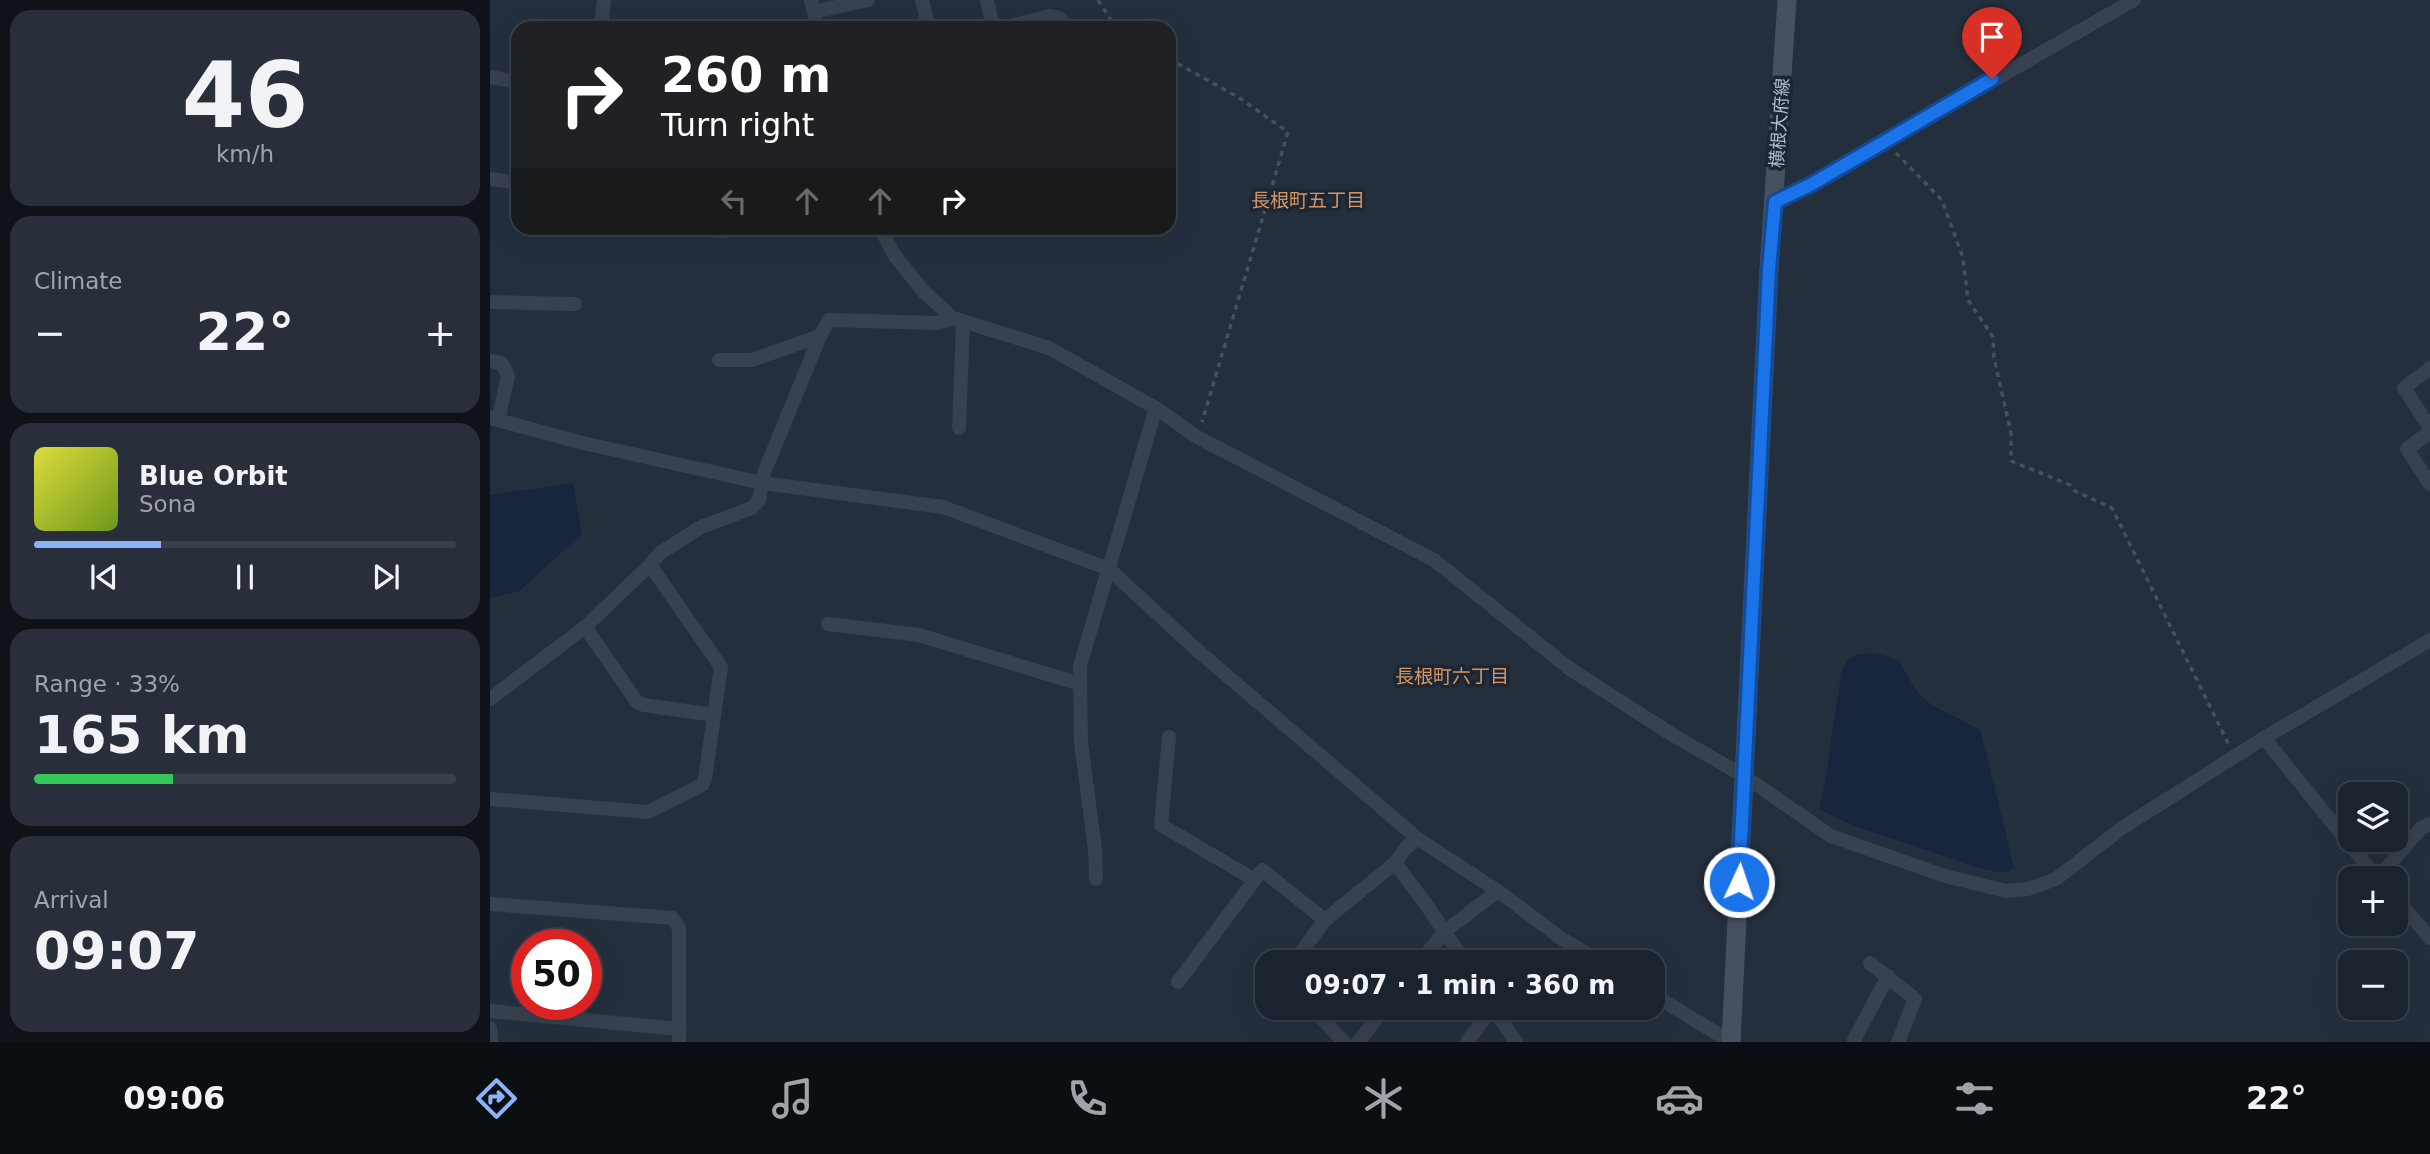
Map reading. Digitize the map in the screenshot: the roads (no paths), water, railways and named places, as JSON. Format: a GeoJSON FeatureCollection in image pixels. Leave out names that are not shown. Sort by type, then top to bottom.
{"type":"FeatureCollection","features":[{"type":"Feature","properties":{"kind":"main road","name":"横根大府線"},"geometry":{"type":"LineString","coordinates":[[1731,1042],[1769,270],[1787,0]]}},
{"type":"Feature","properties":{"kind":"street"},"geometry":{"type":"LineString","coordinates":[[602,21],[604,0]]}},
{"type":"Feature","properties":{"kind":"street"},"geometry":{"type":"LineString","coordinates":[[812,6],[868,0]]}},
{"type":"Feature","properties":{"kind":"street"},"geometry":{"type":"LineString","coordinates":[[922,0],[927,21]]}},
{"type":"Feature","properties":{"kind":"street"},"geometry":{"type":"LineString","coordinates":[[987,0],[992,21]]}},
{"type":"Feature","properties":{"kind":"street"},"geometry":{"type":"LineString","coordinates":[[1775,202],[1812,184],[2134,0]]}},
{"type":"Feature","properties":{"kind":"street"},"geometry":{"type":"LineString","coordinates":[[1030,21],[1056,16],[1061,21]]}},
{"type":"Feature","properties":{"kind":"street"},"geometry":{"type":"LineString","coordinates":[[490,77],[511,81]]}},
{"type":"Feature","properties":{"kind":"street"},"geometry":{"type":"LineString","coordinates":[[490,179],[511,182]]}},
{"type":"Feature","properties":{"kind":"street"},"geometry":{"type":"LineString","coordinates":[[884,235],[895,256],[924,292],[958,320],[1049,348],[1156,408],[1197,437],[1434,560],[1570,669],[1676,737],[1744,776],[1831,836],[1945,876],[2006,891],[2028,889],[2056,879],[2122,828],[2264,738],[2430,640]]}},
{"type":"Feature","properties":{"kind":"street"},"geometry":{"type":"LineString","coordinates":[[490,302],[575,304]]}},
{"type":"Feature","properties":{"kind":"street"},"geometry":{"type":"LineString","coordinates":[[490,699],[585,627],[660,553],[701,527],[752,508],[759,500],[764,473],[829,320],[937,323],[958,320]]}},
{"type":"Feature","properties":{"kind":"street"},"geometry":{"type":"LineString","coordinates":[[958,320],[959,428]]}},
{"type":"Feature","properties":{"kind":"street"},"geometry":{"type":"LineString","coordinates":[[719,360],[752,360],[820,336]]}},
{"type":"Feature","properties":{"kind":"street"},"geometry":{"type":"LineString","coordinates":[[490,361],[502,363],[508,376],[494,419],[583,443],[762,483],[943,507],[1109,569],[1197,650],[1417,838],[1581,950]]}},
{"type":"Feature","properties":{"kind":"street"},"geometry":{"type":"LineString","coordinates":[[2430,368],[2404,388],[2430,430],[2407,449],[2430,484]]}},
{"type":"Feature","properties":{"kind":"street"},"geometry":{"type":"LineString","coordinates":[[1096,879],[1095,850],[1081,742],[1080,666],[1156,408]]}},
{"type":"Feature","properties":{"kind":"street"},"geometry":{"type":"LineString","coordinates":[[490,799],[648,812],[702,785],[721,667],[650,565]]}},
{"type":"Feature","properties":{"kind":"street"},"geometry":{"type":"LineString","coordinates":[[828,624],[919,635],[1080,684]]}},
{"type":"Feature","properties":{"kind":"street"},"geometry":{"type":"LineString","coordinates":[[585,627],[637,702],[714,715]]}},
{"type":"Feature","properties":{"kind":"street"},"geometry":{"type":"LineString","coordinates":[[1169,737],[1161,825],[1255,880]]}},
{"type":"Feature","properties":{"kind":"street"},"geometry":{"type":"LineString","coordinates":[[2264,738],[2368,866]]}},
{"type":"Feature","properties":{"kind":"street"},"geometry":{"type":"LineString","coordinates":[[2388,866],[2421,828],[2430,824]]}},
{"type":"Feature","properties":{"kind":"street"},"geometry":{"type":"LineString","coordinates":[[1303,950],[1325,919],[1395,863],[1417,838]]}},
{"type":"Feature","properties":{"kind":"street"},"geometry":{"type":"LineString","coordinates":[[1395,863],[1457,950]]}},
{"type":"Feature","properties":{"kind":"street"},"geometry":{"type":"LineString","coordinates":[[1178,982],[1262,870],[1325,919]]}},
{"type":"Feature","properties":{"kind":"street"},"geometry":{"type":"LineString","coordinates":[[1430,950],[1445,931],[1498,891]]}},
{"type":"Feature","properties":{"kind":"street"},"geometry":{"type":"LineString","coordinates":[[490,904],[672,918],[678,928],[679,1036],[490,1011]]}},
{"type":"Feature","properties":{"kind":"street"},"geometry":{"type":"LineString","coordinates":[[2408,912],[2430,938]]}},
{"type":"Feature","properties":{"kind":"street"},"geometry":{"type":"LineString","coordinates":[[1870,963],[1915,999],[1898,1042]]}},
{"type":"Feature","properties":{"kind":"street"},"geometry":{"type":"LineString","coordinates":[[1856,1042],[1854,1040],[1888,976]]}},
{"type":"Feature","properties":{"kind":"street"},"geometry":{"type":"LineString","coordinates":[[1665,1002],[1731,1042]]}},
{"type":"Feature","properties":{"kind":"street"},"geometry":{"type":"LineString","coordinates":[[1323,1020],[1344,1042]]}},
{"type":"Feature","properties":{"kind":"street"},"geometry":{"type":"LineString","coordinates":[[1358,1042],[1375,1020]]}},
{"type":"Feature","properties":{"kind":"street"},"geometry":{"type":"LineString","coordinates":[[1467,1042],[1483,1020]]}},
{"type":"Feature","properties":{"kind":"street"},"geometry":{"type":"LineString","coordinates":[[1500,1020],[1516,1042]]}},
{"type":"Feature","properties":{"kind":"street"},"geometry":{"type":"LineString","coordinates":[[490,1028],[491,1042]]}},
{"type":"Feature","properties":{"kind":"water"},"geometry":{"type":"Polygon","coordinates":[[[573,483],[582,534],[519,591],[490,598],[490,495],[573,483]]]}},
{"type":"Feature","properties":{"kind":"water"},"geometry":{"type":"Polygon","coordinates":[[[1874,653],[1892,658],[1901,664],[1918,693],[1929,702],[1980,729],[2014,867],[2009,871],[2001,873],[1975,867],[1852,825],[1819,809],[1842,669],[1854,656],[1874,653]]]}},
{"type":"Feature","properties":{"kind":"district","name":"長根町五丁目"},"geometry":{"type":"Point","coordinates":[1308,200]}},
{"type":"Feature","properties":{"kind":"district","name":"長根町六丁目"},"geometry":{"type":"Point","coordinates":[1452,676]}}]}
